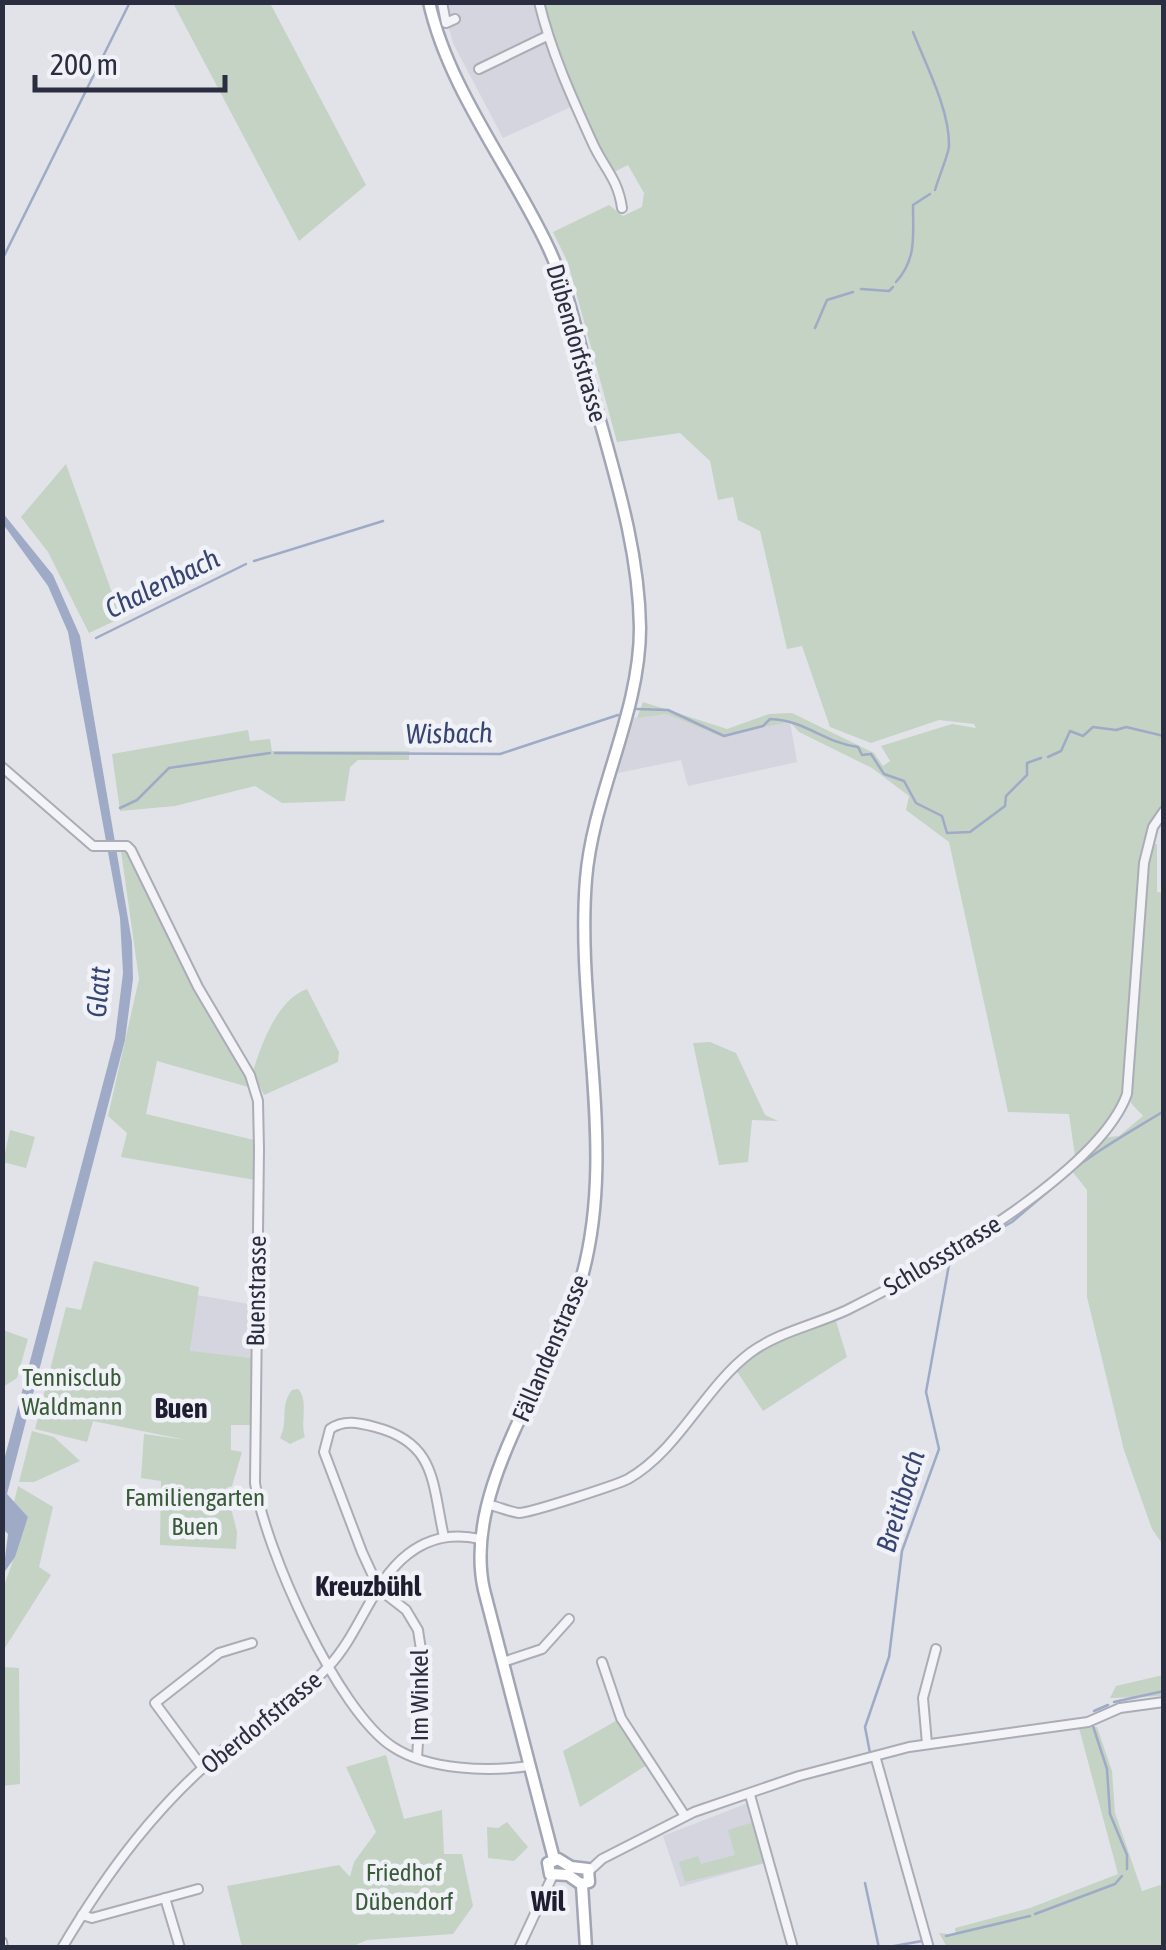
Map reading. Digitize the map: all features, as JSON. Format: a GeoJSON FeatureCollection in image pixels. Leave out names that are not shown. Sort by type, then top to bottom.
{"type":"FeatureCollection","features":[{"type":"Feature","properties":{"kind":"main road","name":"Dübendorfstrasse"},"geometry":{"type":"LineString","coordinates":[[429,2],[448,57],[562,281],[633,546],[640,634],[628,708]]}},
{"type":"Feature","properties":{"kind":"main road","name":"Fällandenstrasse"},"geometry":{"type":"LineString","coordinates":[[553,1875],[547,1868],[554,1859],[480,1574],[480,1540],[525,1402],[568,1316],[590,1244],[595,1164],[585,998],[586,878],[594,828],[628,708]]}},
{"type":"Feature","properties":{"kind":"main road"},"geometry":{"type":"LineString","coordinates":[[554,1859],[590,1870],[590,1880],[582,1884]]}},
{"type":"Feature","properties":{"kind":"main road"},"geometry":{"type":"LineString","coordinates":[[553,1875],[568,1875],[582,1884]]}},
{"type":"Feature","properties":{"kind":"main road"},"geometry":{"type":"LineString","coordinates":[[582,1884],[586,1948]]}},
{"type":"Feature","properties":{"kind":"street"},"geometry":{"type":"LineString","coordinates":[[442,2],[446,22],[455,19]]}},
{"type":"Feature","properties":{"kind":"street"},"geometry":{"type":"LineString","coordinates":[[539,2],[547,36],[597,152],[614,172],[622,208]]}},
{"type":"Feature","properties":{"kind":"street"},"geometry":{"type":"LineString","coordinates":[[479,70],[547,36]]}},
{"type":"Feature","properties":{"kind":"street","name":"Buenstrasse"},"geometry":{"type":"LineString","coordinates":[[2,766],[90,844],[132,850],[198,988],[250,1075],[258,1101],[255,1483],[281,1568],[330,1665],[376,1734],[418,1758],[480,1768],[529,1766]]}},
{"type":"Feature","properties":{"kind":"street","name":"Schlossstrasse"},"geometry":{"type":"LineString","coordinates":[[490,1504],[523,1513],[630,1478],[662,1450],[714,1387],[749,1354],[864,1301],[1008,1215],[1100,1134],[1119,1113],[1127,1094],[1144,864],[1153,827],[1164,810]]}},
{"type":"Feature","properties":{"kind":"street"},"geometry":{"type":"LineString","coordinates":[[379,1588],[324,1454],[326,1437],[335,1425],[371,1426],[417,1447],[430,1472],[444,1537],[480,1540]]}},
{"type":"Feature","properties":{"kind":"street","name":"Oberdorfstrasse"},"geometry":{"type":"LineString","coordinates":[[62,1948],[134,1840],[203,1768],[330,1665],[379,1588],[408,1554],[444,1537]]}},
{"type":"Feature","properties":{"kind":"street","name":"Im Winkel"},"geometry":{"type":"LineString","coordinates":[[379,1588],[406,1610],[418,1630],[423,1668],[418,1758]]}},
{"type":"Feature","properties":{"kind":"street"},"geometry":{"type":"LineString","coordinates":[[502,1662],[542,1648],[569,1620]]}},
{"type":"Feature","properties":{"kind":"street"},"geometry":{"type":"LineString","coordinates":[[203,1768],[155,1702],[218,1653],[252,1643]]}},
{"type":"Feature","properties":{"kind":"street"},"geometry":{"type":"LineString","coordinates":[[927,1744],[923,1698],[936,1649]]}},
{"type":"Feature","properties":{"kind":"street"},"geometry":{"type":"LineString","coordinates":[[602,1662],[621,1718],[685,1816]]}},
{"type":"Feature","properties":{"kind":"street"},"geometry":{"type":"LineString","coordinates":[[590,1870],[685,1816],[786,1780],[927,1744],[1088,1722],[1120,1708],[1164,1702]]}},
{"type":"Feature","properties":{"kind":"street"},"geometry":{"type":"LineString","coordinates":[[876,1759],[929,1948]]}},
{"type":"Feature","properties":{"kind":"street"},"geometry":{"type":"LineString","coordinates":[[750,1795],[793,1948]]}},
{"type":"Feature","properties":{"kind":"street"},"geometry":{"type":"LineString","coordinates":[[519,1948],[553,1875]]}},
{"type":"Feature","properties":{"kind":"street"},"geometry":{"type":"LineString","coordinates":[[82,1915],[92,1918],[198,1890]]}},
{"type":"Feature","properties":{"kind":"street"},"geometry":{"type":"LineString","coordinates":[[166,1898],[180,1948]]}},
{"type":"Feature","properties":{"kind":"shaded area"},"geometry":{"type":"Polygon","coordinates":[[[442,3],[539,3],[575,105],[503,138],[453,43],[442,3]]]}},
{"type":"Feature","properties":{"kind":"shaded area"},"geometry":{"type":"Polygon","coordinates":[[[666,714],[720,736],[790,722],[797,762],[688,786],[681,760],[618,773],[634,718],[666,714]]]}},
{"type":"Feature","properties":{"kind":"shaded area"},"geometry":{"type":"Polygon","coordinates":[[[197,1295],[254,1305],[251,1358],[190,1352],[197,1295]]]}},
{"type":"Feature","properties":{"kind":"shaded area"},"geometry":{"type":"Polygon","coordinates":[[[748,1803],[765,1863],[680,1887],[663,1836],[748,1803]]]}},
{"type":"Feature","properties":{"kind":"green space"},"geometry":{"type":"Polygon","coordinates":[[[173,3],[270,3],[366,185],[299,241],[173,3]]]}},
{"type":"Feature","properties":{"kind":"green space"},"geometry":{"type":"Polygon","coordinates":[[[539,3],[1163,3],[1163,811],[1140,877],[1124,1093],[1110,1122],[1075,1156],[1069,1114],[1008,1112],[949,842],[906,810],[909,796],[872,768],[799,732],[790,722],[720,736],[666,714],[637,718],[643,702],[727,729],[769,714],[792,713],[874,753],[883,766],[890,761],[881,746],[952,724],[976,728],[974,724],[939,720],[871,743],[830,727],[802,646],[787,649],[760,531],[738,520],[733,497],[718,500],[710,461],[680,433],[617,442],[568,263],[553,232],[609,205],[623,216],[642,207],[644,193],[628,165],[614,172],[597,152],[575,105],[539,3]]]}},
{"type":"Feature","properties":{"kind":"green space"},"geometry":{"type":"Polygon","coordinates":[[[66,464],[121,618],[89,633],[48,552],[21,517],[66,464]]]}},
{"type":"Feature","properties":{"kind":"green space"},"geometry":{"type":"Polygon","coordinates":[[[248,730],[250,741],[270,739],[272,751],[409,751],[409,760],[358,760],[350,767],[345,801],[282,803],[255,786],[175,806],[120,811],[112,754],[248,730]]]}},
{"type":"Feature","properties":{"kind":"green space"},"geometry":{"type":"Polygon","coordinates":[[[1152,844],[1157,844],[1157,892],[1164,893],[1163,1545],[1152,1529],[1124,1450],[1087,1297],[1087,1190],[1072,1171],[1101,1138],[1119,1136],[1143,1116],[1131,1103],[1131,1088],[1139,938],[1152,844]]]}},
{"type":"Feature","properties":{"kind":"green space"},"geometry":{"type":"Polygon","coordinates":[[[127,849],[215,1027],[252,1088],[157,1061],[146,1114],[254,1140],[255,1180],[121,1157],[127,1133],[108,1116],[139,979],[121,851],[127,849]]]}},
{"type":"Feature","properties":{"kind":"green space"},"geometry":{"type":"Polygon","coordinates":[[[307,989],[339,1052],[338,1062],[264,1095],[253,1071],[261,1048],[279,1012],[307,989]]]}},
{"type":"Feature","properties":{"kind":"green space"},"geometry":{"type":"Polygon","coordinates":[[[710,1042],[736,1053],[765,1115],[778,1121],[752,1120],[748,1162],[719,1165],[693,1043],[710,1042]]]}},
{"type":"Feature","properties":{"kind":"green space"},"geometry":{"type":"Polygon","coordinates":[[[10,1130],[35,1137],[26,1168],[3,1162],[10,1130]]]}},
{"type":"Feature","properties":{"kind":"green space"},"geometry":{"type":"Polygon","coordinates":[[[94,1261],[199,1287],[190,1351],[251,1358],[250,1425],[231,1425],[231,1450],[242,1452],[232,1486],[226,1488],[237,1532],[236,1549],[160,1545],[161,1481],[141,1478],[144,1434],[186,1440],[93,1421],[87,1442],[35,1429],[66,1307],[81,1310],[94,1261]]]}},
{"type":"Feature","properties":{"kind":"green space"},"geometry":{"type":"Polygon","coordinates":[[[835,1318],[847,1357],[763,1411],[736,1370],[771,1344],[835,1318]]]}},
{"type":"Feature","properties":{"kind":"green space"},"geometry":{"type":"Polygon","coordinates":[[[3,1330],[28,1339],[17,1378],[3,1387],[3,1330]]]}},
{"type":"Feature","properties":{"kind":"green space"},"geometry":{"type":"Polygon","coordinates":[[[298,1389],[303,1399],[305,1437],[290,1444],[280,1438],[286,1402],[292,1390],[298,1389]]]}},
{"type":"Feature","properties":{"kind":"green space"},"geometry":{"type":"Polygon","coordinates":[[[32,1431],[54,1437],[80,1461],[34,1482],[19,1482],[32,1431]]]}},
{"type":"Feature","properties":{"kind":"green space"},"geometry":{"type":"Polygon","coordinates":[[[18,1486],[53,1507],[39,1567],[51,1575],[3,1651],[3,1589],[28,1517],[14,1502],[18,1486]]]}},
{"type":"Feature","properties":{"kind":"green space"},"geometry":{"type":"Polygon","coordinates":[[[3,1667],[19,1668],[20,1784],[3,1786],[3,1667]]]}},
{"type":"Feature","properties":{"kind":"green space"},"geometry":{"type":"Polygon","coordinates":[[[1163,1675],[1163,1696],[1110,1698],[1116,1686],[1163,1675]]]}},
{"type":"Feature","properties":{"kind":"green space"},"geometry":{"type":"Polygon","coordinates":[[[621,1718],[650,1763],[580,1807],[563,1751],[621,1718]]]}},
{"type":"Feature","properties":{"kind":"green space"},"geometry":{"type":"Polygon","coordinates":[[[1097,1727],[1112,1771],[1115,1813],[1142,1891],[1163,1884],[1163,1947],[947,1947],[939,1933],[956,1935],[955,1928],[1030,1908],[1118,1874],[1079,1728],[1097,1727]]]}},
{"type":"Feature","properties":{"kind":"green space","name":"Friedhof Dübendorf"},"geometry":{"type":"Polygon","coordinates":[[[386,1755],[404,1819],[442,1810],[444,1854],[462,1854],[473,1906],[453,1934],[367,1940],[351,1947],[242,1947],[227,1886],[339,1865],[350,1877],[354,1862],[376,1832],[346,1767],[386,1755]]]}},
{"type":"Feature","properties":{"kind":"green space"},"geometry":{"type":"Polygon","coordinates":[[[507,1822],[528,1847],[514,1861],[488,1858],[487,1827],[498,1828],[507,1822]]]}},
{"type":"Feature","properties":{"kind":"green space"},"geometry":{"type":"Polygon","coordinates":[[[754,1822],[764,1863],[685,1882],[679,1862],[698,1856],[701,1864],[735,1855],[728,1830],[754,1822]]]}},
{"type":"Feature","properties":{"kind":"water","name":"Glatt"},"geometry":{"type":"Polygon","coordinates":[[[2,512],[53,575],[80,636],[132,942],[133,979],[125,1040],[7,1494],[28,1517],[15,1557],[3,1574],[8,1534],[3,1529],[3,1464],[115,1038],[123,973],[120,918],[68,632],[48,586],[3,524],[2,512]]]}},
{"type":"Feature","properties":{"kind":"waterway"},"geometry":{"type":"LineString","coordinates":[[2,260],[130,2]]}},
{"type":"Feature","properties":{"kind":"waterway","name":"Chalenbach"},"geometry":{"type":"LineString","coordinates":[[913,32],[936,88],[948,132],[949,149],[935,190]]}},
{"type":"Feature","properties":{"kind":"waterway","name":"Chalenbach"},"geometry":{"type":"LineString","coordinates":[[896,282],[911,255],[913,205],[930,194]]}},
{"type":"Feature","properties":{"kind":"waterway","name":"Chalenbach"},"geometry":{"type":"LineString","coordinates":[[861,289],[889,291],[893,287]]}},
{"type":"Feature","properties":{"kind":"waterway","name":"Chalenbach"},"geometry":{"type":"LineString","coordinates":[[815,328],[827,300],[853,292]]}},
{"type":"Feature","properties":{"kind":"waterway","name":"Chalenbach"},"geometry":{"type":"LineString","coordinates":[[254,561],[383,521]]}},
{"type":"Feature","properties":{"kind":"waterway","name":"Chalenbach"},"geometry":{"type":"LineString","coordinates":[[96,638],[246,564]]}},
{"type":"Feature","properties":{"kind":"waterway","name":"Wisbach"},"geometry":{"type":"LineString","coordinates":[[637,709],[668,710],[724,736],[763,726],[770,719],[782,720],[858,747],[862,755],[871,754],[884,774],[904,781],[916,803],[942,816],[947,833],[970,832],[1005,806],[1006,796],[1027,775],[1027,763],[1041,758]]}},
{"type":"Feature","properties":{"kind":"waterway","name":"Wisbach"},"geometry":{"type":"LineString","coordinates":[[275,753],[500,754],[618,715]]}},
{"type":"Feature","properties":{"kind":"waterway","name":"Wisbach"},"geometry":{"type":"LineString","coordinates":[[1048,757],[1061,751],[1070,731],[1083,736],[1093,727],[1126,727],[1164,736]]}},
{"type":"Feature","properties":{"kind":"waterway","name":"Wisbach"},"geometry":{"type":"LineString","coordinates":[[120,808],[137,800],[169,768],[270,753]]}},
{"type":"Feature","properties":{"kind":"waterway"},"geometry":{"type":"LineString","coordinates":[[1065,1176],[1164,1111]]}},
{"type":"Feature","properties":{"kind":"waterway","name":"Breitibach"},"geometry":{"type":"LineString","coordinates":[[956,1254],[1012,1222],[1059,1182]]}},
{"type":"Feature","properties":{"kind":"waterway","name":"Breitibach"},"geometry":{"type":"LineString","coordinates":[[870,1753],[865,1727],[889,1657],[902,1551],[939,1449],[926,1392],[950,1259]]}},
{"type":"Feature","properties":{"kind":"waterway"},"geometry":{"type":"LineString","coordinates":[[1114,1702],[1164,1691]]}},
{"type":"Feature","properties":{"kind":"waterway"},"geometry":{"type":"LineString","coordinates":[[1094,1711],[1108,1705]]}},
{"type":"Feature","properties":{"kind":"waterway"},"geometry":{"type":"LineString","coordinates":[[1093,1726],[1107,1769],[1110,1814],[1127,1855],[1127,1869]]}},
{"type":"Feature","properties":{"kind":"waterway"},"geometry":{"type":"LineString","coordinates":[[1035,1914],[1115,1884],[1122,1876]]}},
{"type":"Feature","properties":{"kind":"waterway","name":"Breitibach"},"geometry":{"type":"LineString","coordinates":[[865,1883],[879,1948]]}},
{"type":"Feature","properties":{"kind":"waterway"},"geometry":{"type":"LineString","coordinates":[[946,1936],[1030,1916]]}},
{"type":"Feature","properties":{"kind":"waterway"},"geometry":{"type":"LineString","coordinates":[[883,1948],[922,1941]]}},
{"type":"Feature","properties":{"kind":"district","name":"Buen"},"geometry":{"type":"Point","coordinates":[181,1408]}},
{"type":"Feature","properties":{"kind":"district","name":"Kreuzbühl"},"geometry":{"type":"Point","coordinates":[368,1586]}},
{"type":"Feature","properties":{"kind":"district","name":"Wil"},"geometry":{"type":"Point","coordinates":[548,1901]}},
{"type":"Feature","properties":{"kind":"park label","name":"Tennisclub Waldmann"},"geometry":{"type":"Point","coordinates":[72,1392]}},
{"type":"Feature","properties":{"kind":"park label","name":"Familiengarten Buen"},"geometry":{"type":"Point","coordinates":[195,1512]}}]}
